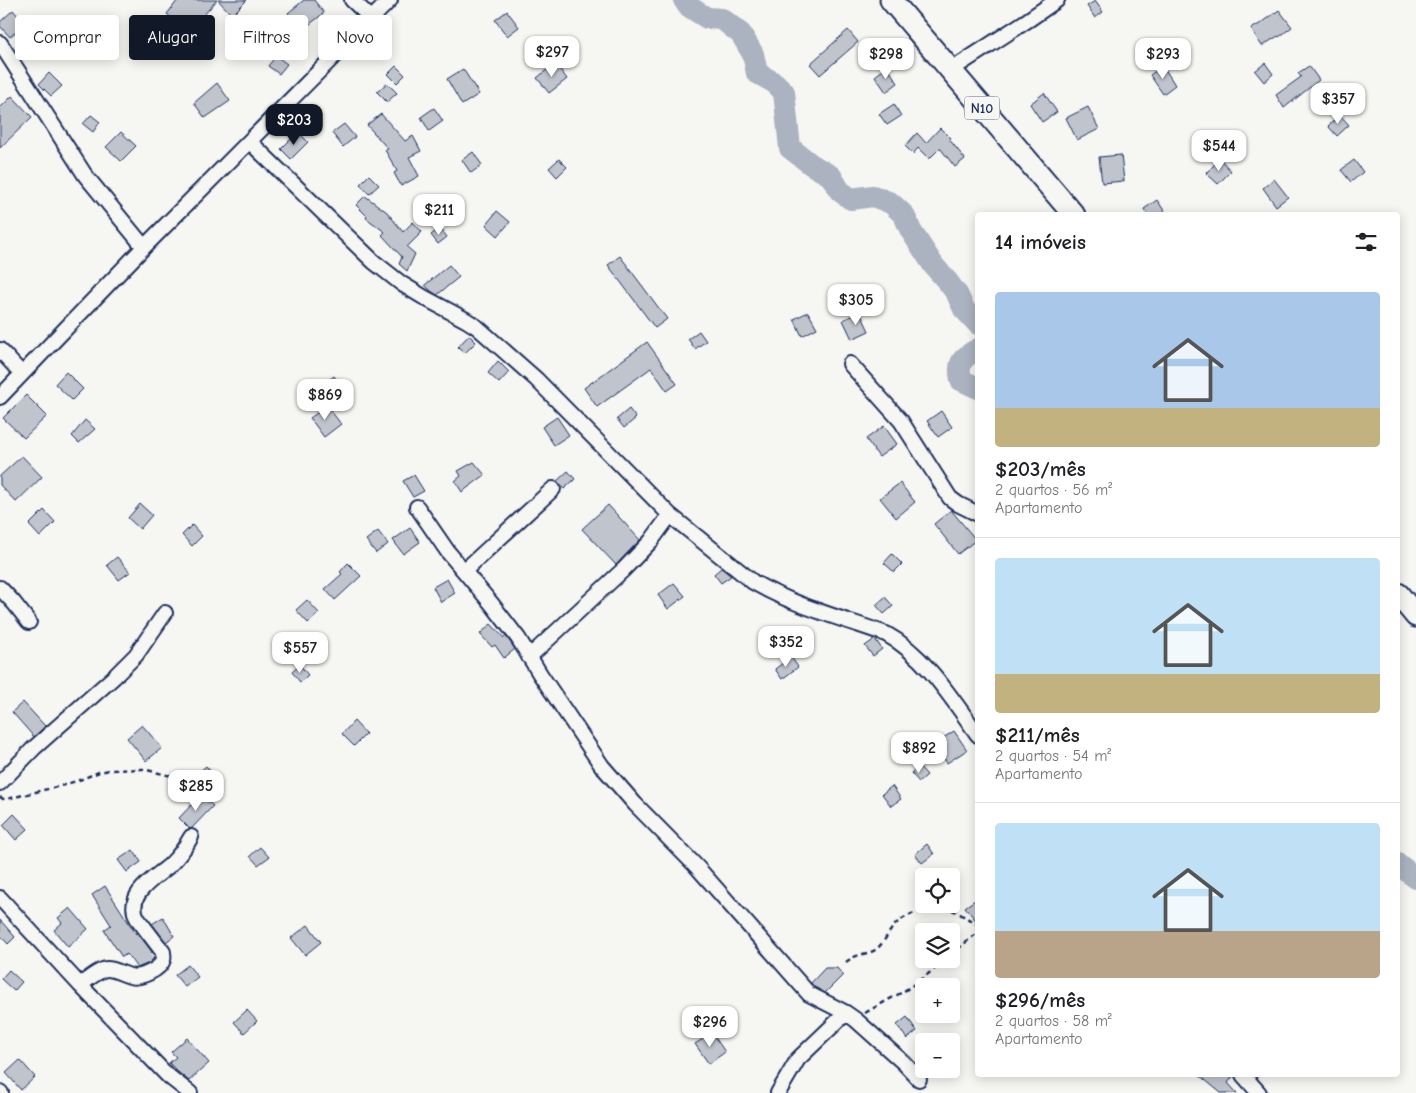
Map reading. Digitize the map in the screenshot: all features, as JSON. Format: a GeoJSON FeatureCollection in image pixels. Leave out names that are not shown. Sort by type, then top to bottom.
{"type":"FeatureCollection","features":[{"type":"Feature","properties":{"kind":"main road","name":"N10"},"geometry":{"type":"LineString","coordinates":[[891,0],[1071,212]]}},
{"type":"Feature","properties":{"kind":"main road"},"geometry":{"type":"LineString","coordinates":[[1400,596],[1416,616]]}},
{"type":"Feature","properties":{"kind":"street"},"geometry":{"type":"LineString","coordinates":[[352,0],[368,15]]}},
{"type":"Feature","properties":{"kind":"street"},"geometry":{"type":"LineString","coordinates":[[374,15],[390,0]]}},
{"type":"Feature","properties":{"kind":"street"},"geometry":{"type":"LineString","coordinates":[[951,70],[1057,0]]}},
{"type":"Feature","properties":{"kind":"street"},"geometry":{"type":"LineString","coordinates":[[0,43],[85,175],[144,247]]}},
{"type":"Feature","properties":{"kind":"street"},"geometry":{"type":"LineString","coordinates":[[0,397],[144,247],[330,60]]}},
{"type":"Feature","properties":{"kind":"street"},"geometry":{"type":"LineString","coordinates":[[250,142],[374,262],[402,284],[477,327],[536,379],[670,516],[753,582],[789,600],[886,634],[900,641],[918,658],[945,690],[975,731]]}},
{"type":"Feature","properties":{"kind":"street"},"geometry":{"type":"LineString","coordinates":[[0,350],[22,374]]}},
{"type":"Feature","properties":{"kind":"street"},"geometry":{"type":"LineString","coordinates":[[850,364],[901,421],[950,498],[975,512]]}},
{"type":"Feature","properties":{"kind":"street"},"geometry":{"type":"LineString","coordinates":[[464,571],[553,489]]}},
{"type":"Feature","properties":{"kind":"street"},"geometry":{"type":"LineString","coordinates":[[418,507],[448,552],[518,638],[602,766],[635,804],[697,867],[809,994],[851,1016],[904,1063],[919,1080]]}},
{"type":"Feature","properties":{"kind":"street"},"geometry":{"type":"LineString","coordinates":[[529,657],[623,570],[651,541],[670,516]]}},
{"type":"Feature","properties":{"kind":"street"},"geometry":{"type":"LineString","coordinates":[[0,588],[29,622]]}},
{"type":"Feature","properties":{"kind":"street"},"geometry":{"type":"LineString","coordinates":[[0,783],[34,748],[108,683],[136,655],[165,613]]}},
{"type":"Feature","properties":{"kind":"street"},"geometry":{"type":"LineString","coordinates":[[80,985],[102,970],[112,970],[131,977],[137,977],[152,971],[161,964],[164,959],[163,952],[137,918],[134,904],[142,888],[183,851],[191,837]]}},
{"type":"Feature","properties":{"kind":"street"},"geometry":{"type":"LineString","coordinates":[[0,898],[80,985],[167,1075],[190,1093]]}},
{"type":"Feature","properties":{"kind":"street"},"geometry":{"type":"LineString","coordinates":[[778,1093],[798,1059],[851,1016]]}},
{"type":"Feature","properties":{"kind":"street"},"geometry":{"type":"LineString","coordinates":[[1246,1077],[1259,1093]]}},
{"type":"Feature","properties":{"kind":"path"},"geometry":{"type":"LineString","coordinates":[[0,797],[3,799],[11,798],[64,785],[99,772],[110,770],[143,769],[167,775],[192,777]]}},
{"type":"Feature","properties":{"kind":"path"},"geometry":{"type":"LineString","coordinates":[[846,962],[859,955],[874,951],[886,939],[898,922],[919,909],[937,905],[947,907],[975,923]]}},
{"type":"Feature","properties":{"kind":"path"},"geometry":{"type":"LineString","coordinates":[[960,947],[975,935]]}},
{"type":"Feature","properties":{"kind":"path"},"geometry":{"type":"LineString","coordinates":[[851,1016],[901,993],[935,968]]}},
{"type":"Feature","properties":{"kind":"building"},"geometry":{"type":"Polygon","coordinates":[[[178,0],[217,0],[204,15],[167,14],[178,0]]]}},
{"type":"Feature","properties":{"kind":"building"},"geometry":{"type":"Polygon","coordinates":[[[218,0],[247,0],[232,15],[218,0]]]}},
{"type":"Feature","properties":{"kind":"building"},"geometry":{"type":"Polygon","coordinates":[[[304,0],[314,0],[324,13],[318,15],[318,18],[308,26],[308,15],[289,15],[288,13],[304,0]]]}},
{"type":"Feature","properties":{"kind":"building"},"geometry":{"type":"Polygon","coordinates":[[[1095,1],[1103,12],[1095,18],[1087,6],[1095,1]]]}},
{"type":"Feature","properties":{"kind":"building"},"geometry":{"type":"Polygon","coordinates":[[[13,10],[17,15],[15,15],[15,33],[10,37],[0,26],[0,22],[13,10]]]}},
{"type":"Feature","properties":{"kind":"building"},"geometry":{"type":"Polygon","coordinates":[[[1279,10],[1292,27],[1262,46],[1251,29],[1279,10]]]}},
{"type":"Feature","properties":{"kind":"building"},"geometry":{"type":"Polygon","coordinates":[[[507,11],[519,27],[507,36],[495,20],[507,11]]]}},
{"type":"Feature","properties":{"kind":"building"},"geometry":{"type":"Polygon","coordinates":[[[848,30],[858,42],[820,75],[810,64],[848,30]]]}},
{"type":"Feature","properties":{"kind":"building"},"geometry":{"type":"Polygon","coordinates":[[[273,60],[282,60],[287,64],[279,74],[268,66],[273,60]]]}},
{"type":"Feature","properties":{"kind":"building"},"geometry":{"type":"Polygon","coordinates":[[[555,63],[567,79],[549,93],[537,78],[555,63]]]}},
{"type":"Feature","properties":{"kind":"building"},"geometry":{"type":"Polygon","coordinates":[[[1265,63],[1273,74],[1264,82],[1255,71],[1265,63]]]}},
{"type":"Feature","properties":{"kind":"building"},"geometry":{"type":"Polygon","coordinates":[[[396,66],[405,75],[397,83],[388,74],[396,66]]]}},
{"type":"Feature","properties":{"kind":"building"},"geometry":{"type":"Polygon","coordinates":[[[1163,66],[1175,85],[1163,94],[1150,75],[1163,66]]]}},
{"type":"Feature","properties":{"kind":"building"},"geometry":{"type":"Polygon","coordinates":[[[1309,66],[1319,80],[1284,108],[1276,95],[1301,77],[1298,73],[1309,66]]]}},
{"type":"Feature","properties":{"kind":"building"},"geometry":{"type":"Polygon","coordinates":[[[887,67],[898,83],[886,92],[875,76],[887,67]]]}},
{"type":"Feature","properties":{"kind":"building"},"geometry":{"type":"Polygon","coordinates":[[[463,69],[479,94],[462,105],[447,79],[463,69]]]}},
{"type":"Feature","properties":{"kind":"building"},"geometry":{"type":"Polygon","coordinates":[[[49,73],[62,86],[51,96],[39,84],[49,73]]]}},
{"type":"Feature","properties":{"kind":"building"},"geometry":{"type":"Polygon","coordinates":[[[217,83],[230,101],[205,118],[194,103],[217,83]]]}},
{"type":"Feature","properties":{"kind":"building"},"geometry":{"type":"Polygon","coordinates":[[[387,83],[397,93],[387,102],[377,92],[387,83]]]}},
{"type":"Feature","properties":{"kind":"building"},"geometry":{"type":"Polygon","coordinates":[[[1044,93],[1057,112],[1042,122],[1030,104],[1044,93]]]}},
{"type":"Feature","properties":{"kind":"building"},"geometry":{"type":"Polygon","coordinates":[[[12,96],[32,117],[0,148],[0,108],[12,96]]]}},
{"type":"Feature","properties":{"kind":"building"},"geometry":{"type":"Polygon","coordinates":[[[894,104],[901,116],[887,125],[879,114],[894,104]]]}},
{"type":"Feature","properties":{"kind":"building"},"geometry":{"type":"Polygon","coordinates":[[[1088,107],[1099,129],[1077,140],[1066,118],[1088,107]]]}},
{"type":"Feature","properties":{"kind":"building"},"geometry":{"type":"Polygon","coordinates":[[[434,108],[443,121],[429,131],[421,117],[434,108]]]}},
{"type":"Feature","properties":{"kind":"building"},"geometry":{"type":"Polygon","coordinates":[[[381,114],[405,141],[413,136],[421,151],[409,157],[419,176],[401,186],[394,173],[397,171],[385,150],[388,149],[367,125],[381,114]]]}},
{"type":"Feature","properties":{"kind":"building"},"geometry":{"type":"Polygon","coordinates":[[[91,115],[100,122],[93,132],[83,124],[91,115]]]}},
{"type":"Feature","properties":{"kind":"building"},"geometry":{"type":"Polygon","coordinates":[[[1340,115],[1349,125],[1337,136],[1328,126],[1340,115]]]}},
{"type":"Feature","properties":{"kind":"building"},"geometry":{"type":"Polygon","coordinates":[[[344,124],[355,137],[343,147],[332,133],[344,124]]]}},
{"type":"Feature","properties":{"kind":"building"},"geometry":{"type":"Polygon","coordinates":[[[940,128],[950,138],[965,159],[955,167],[940,148],[929,159],[918,148],[913,154],[905,146],[917,133],[926,143],[940,128]]]}},
{"type":"Feature","properties":{"kind":"building"},"geometry":{"type":"Polygon","coordinates":[[[121,132],[136,146],[121,161],[106,147],[121,132]]]}},
{"type":"Feature","properties":{"kind":"building"},"geometry":{"type":"Polygon","coordinates":[[[298,132],[308,142],[291,159],[281,149],[298,132]]]}},
{"type":"Feature","properties":{"kind":"building"},"geometry":{"type":"Polygon","coordinates":[[[473,152],[482,165],[471,173],[462,160],[473,152]]]}},
{"type":"Feature","properties":{"kind":"building"},"geometry":{"type":"Polygon","coordinates":[[[1121,155],[1124,181],[1102,183],[1099,157],[1121,155]]]}},
{"type":"Feature","properties":{"kind":"building"},"geometry":{"type":"Polygon","coordinates":[[[559,159],[567,167],[557,177],[549,168],[559,159]]]}},
{"type":"Feature","properties":{"kind":"building"},"geometry":{"type":"Polygon","coordinates":[[[1220,159],[1231,171],[1218,184],[1206,173],[1220,159]]]}},
{"type":"Feature","properties":{"kind":"building"},"geometry":{"type":"Polygon","coordinates":[[[1354,160],[1363,172],[1351,182],[1341,170],[1354,160]]]}},
{"type":"Feature","properties":{"kind":"building"},"geometry":{"type":"Polygon","coordinates":[[[369,175],[379,185],[369,194],[360,184],[369,175]]]}},
{"type":"Feature","properties":{"kind":"building"},"geometry":{"type":"Polygon","coordinates":[[[1274,179],[1288,197],[1276,206],[1263,188],[1274,179]]]}},
{"type":"Feature","properties":{"kind":"building"},"geometry":{"type":"Polygon","coordinates":[[[365,196],[387,212],[403,232],[413,222],[422,232],[407,247],[415,254],[407,271],[399,264],[402,257],[382,235],[385,232],[366,218],[367,216],[356,205],[365,196]]]}},
{"type":"Feature","properties":{"kind":"building"},"geometry":{"type":"Polygon","coordinates":[[[1157,200],[1165,212],[1146,212],[1144,209],[1157,200]]]}},
{"type":"Feature","properties":{"kind":"building"},"geometry":{"type":"Polygon","coordinates":[[[497,211],[510,222],[498,236],[486,225],[497,211]]]}},
{"type":"Feature","properties":{"kind":"building"},"geometry":{"type":"Polygon","coordinates":[[[440,228],[447,237],[438,244],[431,235],[440,228]]]}},
{"type":"Feature","properties":{"kind":"building"},"geometry":{"type":"Polygon","coordinates":[[[620,256],[667,319],[655,328],[608,265],[620,256]]]}},
{"type":"Feature","properties":{"kind":"building"},"geometry":{"type":"Polygon","coordinates":[[[449,265],[459,277],[437,295],[425,285],[449,265]]]}},
{"type":"Feature","properties":{"kind":"building"},"geometry":{"type":"Polygon","coordinates":[[[808,312],[817,328],[802,336],[794,319],[808,312]]]}},
{"type":"Feature","properties":{"kind":"building"},"geometry":{"type":"Polygon","coordinates":[[[860,312],[869,331],[852,339],[843,320],[860,312]]]}},
{"type":"Feature","properties":{"kind":"building"},"geometry":{"type":"Polygon","coordinates":[[[699,331],[706,341],[695,349],[688,339],[699,331]]]}},
{"type":"Feature","properties":{"kind":"building"},"geometry":{"type":"Polygon","coordinates":[[[469,335],[476,342],[465,353],[458,347],[469,335]]]}},
{"type":"Feature","properties":{"kind":"building"},"geometry":{"type":"Polygon","coordinates":[[[647,342],[677,384],[667,391],[651,368],[597,407],[584,388],[647,342]]]}},
{"type":"Feature","properties":{"kind":"building"},"geometry":{"type":"Polygon","coordinates":[[[498,361],[509,372],[499,383],[488,373],[498,361]]]}},
{"type":"Feature","properties":{"kind":"building"},"geometry":{"type":"Polygon","coordinates":[[[66,372],[83,389],[72,400],[55,384],[66,372]]]}},
{"type":"Feature","properties":{"kind":"building"},"geometry":{"type":"Polygon","coordinates":[[[334,376],[348,396],[335,405],[321,386],[334,376]]]}},
{"type":"Feature","properties":{"kind":"building"},"geometry":{"type":"Polygon","coordinates":[[[26,395],[47,416],[24,438],[3,418],[26,395]]]}},
{"type":"Feature","properties":{"kind":"building"},"geometry":{"type":"Polygon","coordinates":[[[327,406],[341,424],[324,437],[310,418],[327,406]]]}},
{"type":"Feature","properties":{"kind":"building"},"geometry":{"type":"Polygon","coordinates":[[[629,409],[636,418],[624,428],[617,419],[629,409]]]}},
{"type":"Feature","properties":{"kind":"building"},"geometry":{"type":"Polygon","coordinates":[[[941,411],[952,427],[938,437],[927,421],[941,411]]]}},
{"type":"Feature","properties":{"kind":"building"},"geometry":{"type":"Polygon","coordinates":[[[557,417],[569,435],[554,445],[542,427],[557,417]]]}},
{"type":"Feature","properties":{"kind":"building"},"geometry":{"type":"Polygon","coordinates":[[[85,420],[95,429],[79,443],[72,436],[85,420]]]}},
{"type":"Feature","properties":{"kind":"building"},"geometry":{"type":"Polygon","coordinates":[[[884,426],[897,444],[879,457],[866,439],[884,426]]]}},
{"type":"Feature","properties":{"kind":"building"},"geometry":{"type":"Polygon","coordinates":[[[22,456],[42,477],[16,502],[0,485],[0,476],[22,456]]]}},
{"type":"Feature","properties":{"kind":"building"},"geometry":{"type":"Polygon","coordinates":[[[474,462],[485,475],[462,492],[455,481],[461,476],[458,471],[474,462]]]}},
{"type":"Feature","properties":{"kind":"building"},"geometry":{"type":"Polygon","coordinates":[[[568,471],[575,479],[564,489],[557,481],[568,471]]]}},
{"type":"Feature","properties":{"kind":"building"},"geometry":{"type":"Polygon","coordinates":[[[414,475],[424,491],[413,497],[403,481],[414,475]]]}},
{"type":"Feature","properties":{"kind":"building"},"geometry":{"type":"Polygon","coordinates":[[[900,483],[915,502],[896,518],[880,498],[900,483]]]}},
{"type":"Feature","properties":{"kind":"building"},"geometry":{"type":"Polygon","coordinates":[[[140,504],[152,515],[140,529],[128,518],[140,504]]]}},
{"type":"Feature","properties":{"kind":"building"},"geometry":{"type":"Polygon","coordinates":[[[608,505],[640,540],[616,565],[582,529],[608,505]]]}},
{"type":"Feature","properties":{"kind":"building"},"geometry":{"type":"Polygon","coordinates":[[[44,510],[55,522],[40,537],[29,525],[44,510]]]}},
{"type":"Feature","properties":{"kind":"building"},"geometry":{"type":"Polygon","coordinates":[[[951,510],[975,541],[958,554],[934,524],[951,510]]]}},
{"type":"Feature","properties":{"kind":"building"},"geometry":{"type":"Polygon","coordinates":[[[192,525],[202,536],[192,546],[182,535],[192,525]]]}},
{"type":"Feature","properties":{"kind":"building"},"geometry":{"type":"Polygon","coordinates":[[[410,528],[420,542],[403,554],[393,540],[410,528]]]}},
{"type":"Feature","properties":{"kind":"building"},"geometry":{"type":"Polygon","coordinates":[[[378,531],[388,544],[376,553],[366,540],[378,531]]]}},
{"type":"Feature","properties":{"kind":"building"},"geometry":{"type":"Polygon","coordinates":[[[892,554],[902,564],[894,572],[884,563],[892,554]]]}},
{"type":"Feature","properties":{"kind":"building"},"geometry":{"type":"Polygon","coordinates":[[[117,557],[130,572],[119,580],[107,565],[117,557]]]}},
{"type":"Feature","properties":{"kind":"building"},"geometry":{"type":"Polygon","coordinates":[[[348,563],[361,576],[335,600],[325,589],[342,574],[340,572],[348,563]]]}},
{"type":"Feature","properties":{"kind":"building"},"geometry":{"type":"Polygon","coordinates":[[[721,568],[731,576],[721,583],[714,574],[721,568]]]}},
{"type":"Feature","properties":{"kind":"building"},"geometry":{"type":"Polygon","coordinates":[[[447,579],[455,593],[441,602],[433,587],[447,579]]]}},
{"type":"Feature","properties":{"kind":"building"},"geometry":{"type":"Polygon","coordinates":[[[674,583],[685,596],[668,609],[658,595],[674,583]]]}},
{"type":"Feature","properties":{"kind":"building"},"geometry":{"type":"Polygon","coordinates":[[[885,597],[893,606],[884,614],[876,605],[885,597]]]}},
{"type":"Feature","properties":{"kind":"building"},"geometry":{"type":"Polygon","coordinates":[[[307,600],[319,613],[308,623],[296,610],[307,600]]]}},
{"type":"Feature","properties":{"kind":"building"},"geometry":{"type":"Polygon","coordinates":[[[491,624],[504,638],[506,636],[515,649],[504,658],[495,645],[492,647],[480,634],[491,624]]]}},
{"type":"Feature","properties":{"kind":"building"},"geometry":{"type":"Polygon","coordinates":[[[875,639],[882,649],[873,656],[865,646],[875,639]]]}},
{"type":"Feature","properties":{"kind":"building"},"geometry":{"type":"Polygon","coordinates":[[[791,657],[798,667],[782,679],[775,669],[791,657]]]}},
{"type":"Feature","properties":{"kind":"building"},"geometry":{"type":"Polygon","coordinates":[[[300,665],[308,675],[300,682],[292,672],[300,665]]]}},
{"type":"Feature","properties":{"kind":"building"},"geometry":{"type":"Polygon","coordinates":[[[23,702],[45,726],[34,737],[12,712],[23,702]]]}},
{"type":"Feature","properties":{"kind":"building"},"geometry":{"type":"Polygon","coordinates":[[[354,721],[366,734],[354,746],[342,734],[354,721]]]}},
{"type":"Feature","properties":{"kind":"building"},"geometry":{"type":"Polygon","coordinates":[[[142,725],[162,748],[146,761],[127,738],[142,725]]]}},
{"type":"Feature","properties":{"kind":"building"},"geometry":{"type":"Polygon","coordinates":[[[954,731],[967,750],[947,763],[934,744],[954,731]]]}},
{"type":"Feature","properties":{"kind":"building"},"geometry":{"type":"Polygon","coordinates":[[[206,766],[216,778],[207,786],[197,774],[206,766]]]}},
{"type":"Feature","properties":{"kind":"building"},"geometry":{"type":"Polygon","coordinates":[[[919,766],[927,775],[919,782],[911,773],[919,766]]]}},
{"type":"Feature","properties":{"kind":"building"},"geometry":{"type":"Polygon","coordinates":[[[892,786],[901,799],[891,806],[882,794],[892,786]]]}},
{"type":"Feature","properties":{"kind":"building"},"geometry":{"type":"Polygon","coordinates":[[[201,795],[213,806],[190,829],[179,818],[201,795]]]}},
{"type":"Feature","properties":{"kind":"building"},"geometry":{"type":"Polygon","coordinates":[[[14,814],[28,829],[16,840],[3,825],[14,814]]]}},
{"type":"Feature","properties":{"kind":"building"},"geometry":{"type":"Polygon","coordinates":[[[927,844],[934,854],[922,863],[915,854],[927,844]]]}},
{"type":"Feature","properties":{"kind":"building"},"geometry":{"type":"Polygon","coordinates":[[[260,847],[269,857],[258,865],[250,856],[260,847]]]}},
{"type":"Feature","properties":{"kind":"building"},"geometry":{"type":"Polygon","coordinates":[[[133,850],[141,862],[127,872],[118,860],[133,850]]]}},
{"type":"Feature","properties":{"kind":"building"},"geometry":{"type":"Polygon","coordinates":[[[105,886],[136,934],[138,933],[152,952],[150,954],[154,958],[149,963],[137,968],[127,954],[122,957],[104,930],[111,925],[92,895],[105,886]]]}},
{"type":"Feature","properties":{"kind":"building"},"geometry":{"type":"Polygon","coordinates":[[[975,900],[975,919],[965,907],[975,900]]]}},
{"type":"Feature","properties":{"kind":"building"},"geometry":{"type":"Polygon","coordinates":[[[70,908],[88,929],[68,947],[54,930],[62,923],[58,918],[70,908]]]}},
{"type":"Feature","properties":{"kind":"building"},"geometry":{"type":"Polygon","coordinates":[[[163,917],[174,936],[166,942],[152,924],[163,917]]]}},
{"type":"Feature","properties":{"kind":"building"},"geometry":{"type":"Polygon","coordinates":[[[0,920],[15,937],[8,944],[0,935],[0,920]]]}},
{"type":"Feature","properties":{"kind":"building"},"geometry":{"type":"Polygon","coordinates":[[[308,925],[321,942],[305,955],[291,938],[308,925]]]}},
{"type":"Feature","properties":{"kind":"building"},"geometry":{"type":"Polygon","coordinates":[[[188,965],[198,977],[185,987],[175,975],[188,965]]]}},
{"type":"Feature","properties":{"kind":"building"},"geometry":{"type":"Polygon","coordinates":[[[825,968],[837,968],[843,975],[825,993],[814,987],[811,983],[825,968]]]}},
{"type":"Feature","properties":{"kind":"building"},"geometry":{"type":"Polygon","coordinates":[[[9,970],[22,982],[14,991],[1,979],[9,970]]]}},
{"type":"Feature","properties":{"kind":"building"},"geometry":{"type":"Polygon","coordinates":[[[247,1010],[257,1021],[244,1033],[234,1022],[247,1010]]]}},
{"type":"Feature","properties":{"kind":"building"},"geometry":{"type":"Polygon","coordinates":[[[907,1017],[917,1031],[907,1039],[897,1025],[907,1017]]]}},
{"type":"Feature","properties":{"kind":"building"},"geometry":{"type":"Polygon","coordinates":[[[712,1033],[725,1052],[709,1064],[695,1044],[712,1033]]]}},
{"type":"Feature","properties":{"kind":"building"},"geometry":{"type":"Polygon","coordinates":[[[187,1038],[209,1063],[189,1081],[169,1063],[176,1057],[171,1052],[187,1038]]]}},
{"type":"Feature","properties":{"kind":"building"},"geometry":{"type":"Polygon","coordinates":[[[20,1060],[35,1077],[21,1090],[6,1073],[20,1060]]]}},
{"type":"Feature","properties":{"kind":"building"},"geometry":{"type":"Polygon","coordinates":[[[1201,1077],[1232,1077],[1228,1083],[1237,1093],[1221,1093],[1201,1077]]]}},
{"type":"Feature","properties":{"kind":"waterway"},"geometry":{"type":"LineString","coordinates":[[684,0],[688,6],[707,18],[722,19],[741,34],[753,54],[757,73],[775,83],[784,92],[790,148],[812,165],[831,176],[840,191],[851,199],[873,196],[891,203],[904,215],[911,231],[934,266],[957,294],[964,309],[975,321]]}},
{"type":"Feature","properties":{"kind":"waterway"},"geometry":{"type":"LineString","coordinates":[[975,351],[962,361],[960,369],[961,380],[975,387]]}},
{"type":"Feature","properties":{"kind":"waterway"},"geometry":{"type":"LineString","coordinates":[[1400,866],[1416,878]]}}]}
